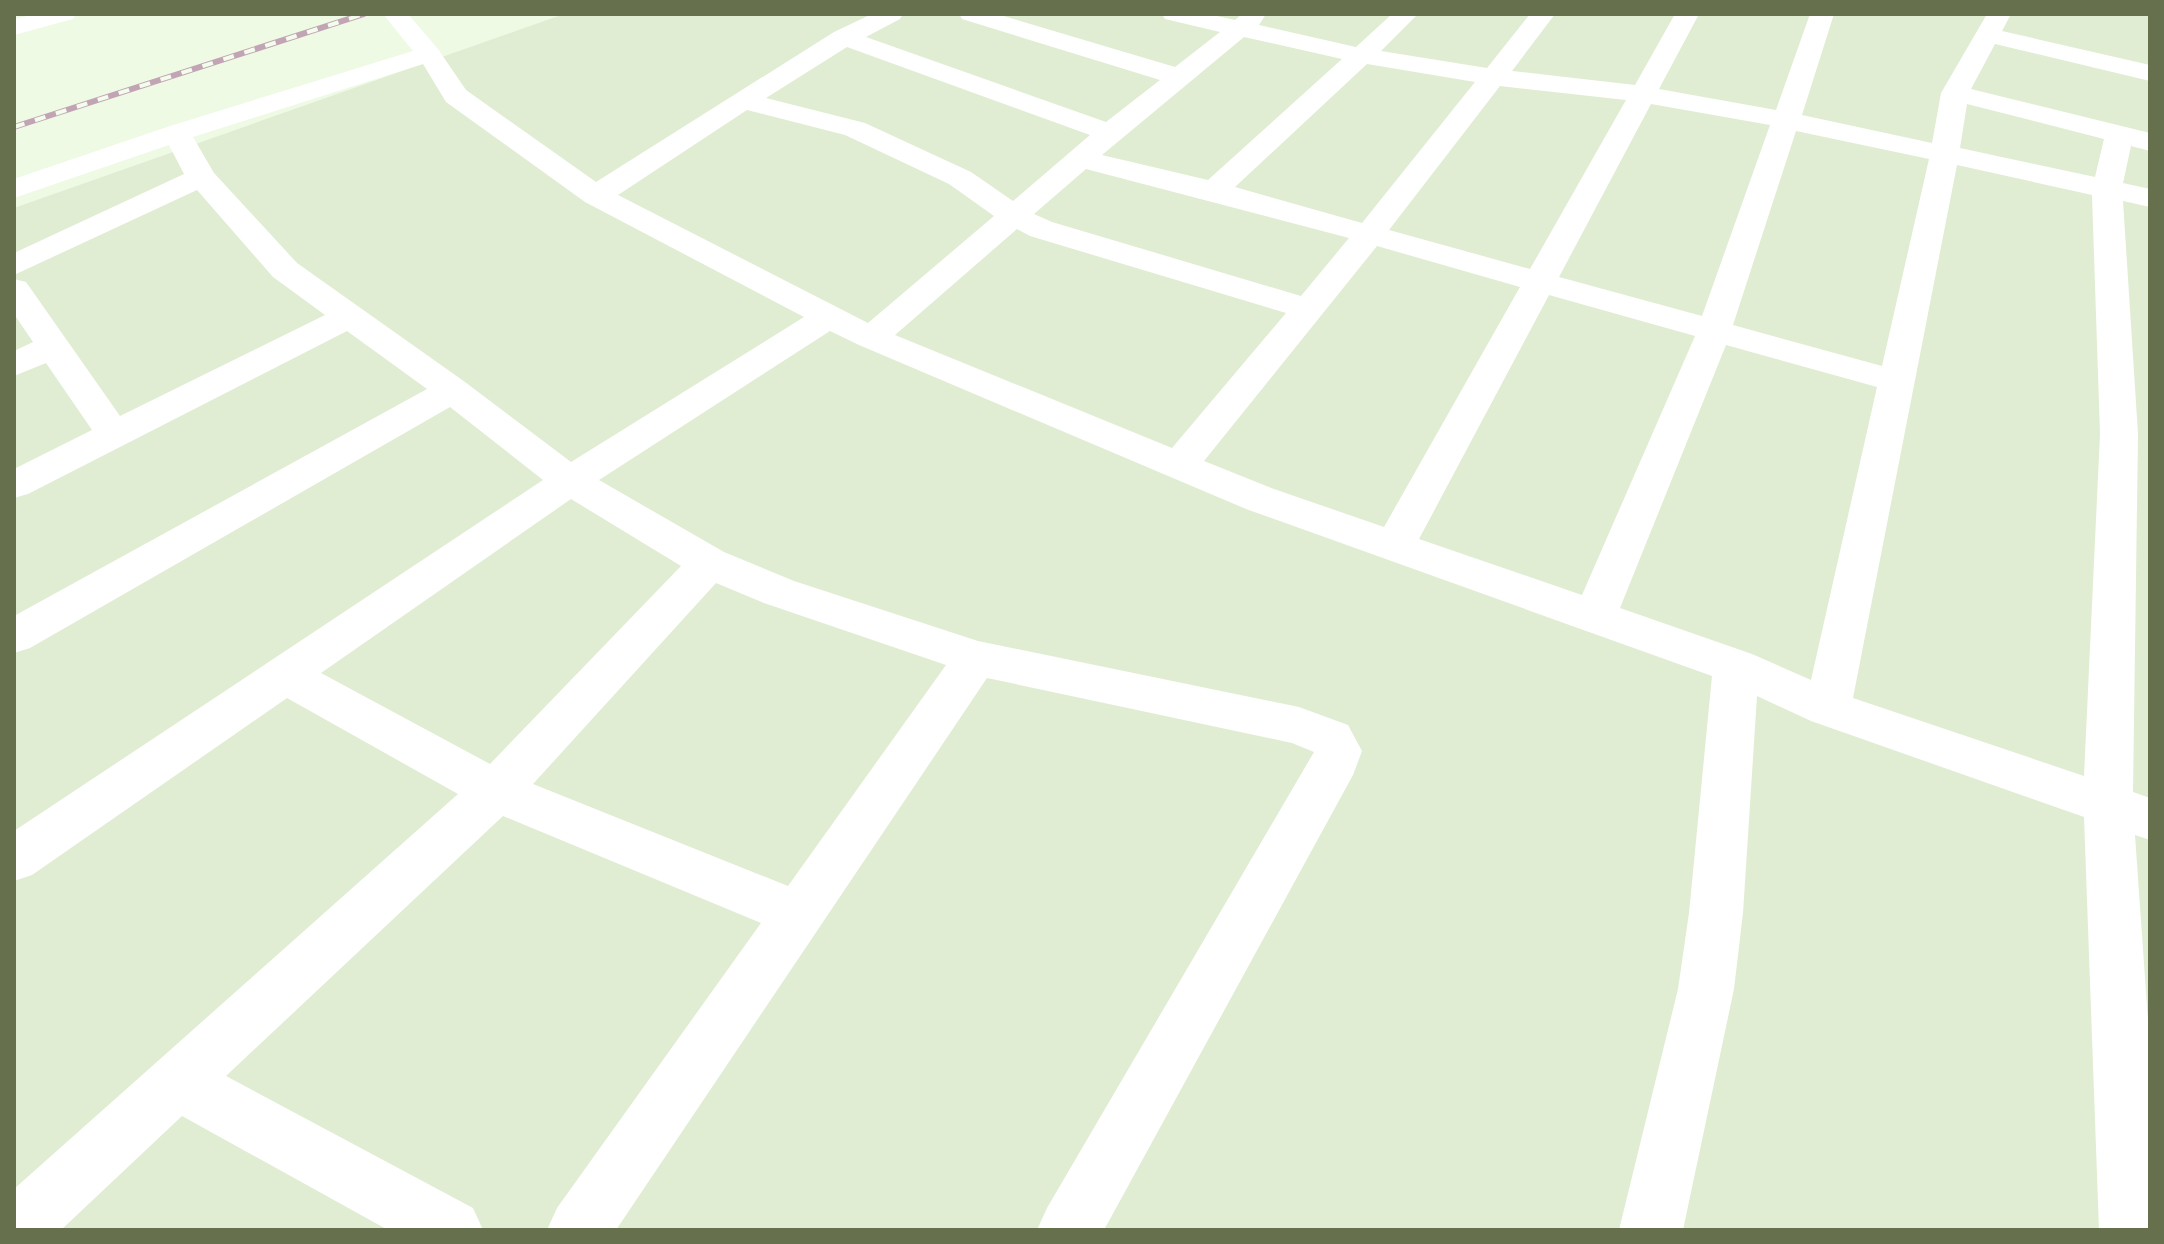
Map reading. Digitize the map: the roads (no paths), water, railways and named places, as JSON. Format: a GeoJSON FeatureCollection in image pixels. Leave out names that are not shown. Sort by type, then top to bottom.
{"type":"FeatureCollection","features":[{"type":"Feature","properties":{"kind":"street"},"geometry":{"type":"LineString","coordinates":[[14,27],[64,14]]}},
{"type":"Feature","properties":{"kind":"street"},"geometry":{"type":"LineString","coordinates":[[395,14],[429,54],[456,96],[596,196],[871,338],[1260,499],[1736,666],[1828,708],[2129,811]]}},
{"type":"Feature","properties":{"kind":"street"},"geometry":{"type":"LineString","coordinates":[[596,196],[843,37],[891,14]]}},
{"type":"Feature","properties":{"kind":"street"},"geometry":{"type":"LineString","coordinates":[[971,14],[1179,77]]}},
{"type":"Feature","properties":{"kind":"street"},"geometry":{"type":"LineString","coordinates":[[1174,14],[1248,22],[1363,56],[1493,77],[1644,94],[1786,120],[2150,198]]}},
{"type":"Feature","properties":{"kind":"street"},"geometry":{"type":"LineString","coordinates":[[1214,191],[1406,14]]}},
{"type":"Feature","properties":{"kind":"street"},"geometry":{"type":"LineString","coordinates":[[1179,465],[1369,235],[1543,14]]}},
{"type":"Feature","properties":{"kind":"street"},"geometry":{"type":"LineString","coordinates":[[1394,546],[1687,14]]}},
{"type":"Feature","properties":{"kind":"street"},"geometry":{"type":"LineString","coordinates":[[1594,618],[1714,331],[1822,14]]}},
{"type":"Feature","properties":{"kind":"street"},"geometry":{"type":"LineString","coordinates":[[871,338],[1079,158],[1248,22]]}},
{"type":"Feature","properties":{"kind":"street"},"geometry":{"type":"LineString","coordinates":[[1828,708],[1955,93],[1994,24],[2150,73]]}},
{"type":"Feature","properties":{"kind":"street"},"geometry":{"type":"LineString","coordinates":[[843,37],[1110,133]]}},
{"type":"Feature","properties":{"kind":"street"},"geometry":{"type":"LineString","coordinates":[[14,189],[177,133],[429,54]]}},
{"type":"Feature","properties":{"kind":"street"},"geometry":{"type":"LineString","coordinates":[[1955,93],[2135,138],[2107,189],[2119,434],[2129,811],[2131,1230]]}},
{"type":"Feature","properties":{"kind":"street"},"geometry":{"type":"LineString","coordinates":[[743,100],[855,129],[960,178],[1014,216],[1041,229],[1308,309]]}},
{"type":"Feature","properties":{"kind":"street"},"geometry":{"type":"LineString","coordinates":[[177,133],[201,177],[285,270],[452,390],[570,481],[709,563],[779,592],[976,658],[1299,726],[1331,739],[1338,751],[1336,761],[1069,1230]]}},
{"type":"Feature","properties":{"kind":"street"},"geometry":{"type":"LineString","coordinates":[[1079,158],[1214,191],[1896,381]]}},
{"type":"Feature","properties":{"kind":"street"},"geometry":{"type":"LineString","coordinates":[[14,265],[201,177]]}},
{"type":"Feature","properties":{"kind":"street"},"geometry":{"type":"LineString","coordinates":[[14,289],[114,435]]}},
{"type":"Feature","properties":{"kind":"street"},"geometry":{"type":"LineString","coordinates":[[14,485],[348,317]]}},
{"type":"Feature","properties":{"kind":"street"},"geometry":{"type":"LineString","coordinates":[[14,859],[570,481],[828,317]]}},
{"type":"Feature","properties":{"kind":"street"},"geometry":{"type":"LineString","coordinates":[[14,365],[54,345]]}},
{"type":"Feature","properties":{"kind":"street"},"geometry":{"type":"LineString","coordinates":[[14,636],[452,390]]}},
{"type":"Feature","properties":{"kind":"street"},"geometry":{"type":"LineString","coordinates":[[15,1230],[496,791],[709,563]]}},
{"type":"Feature","properties":{"kind":"street"},"geometry":{"type":"LineString","coordinates":[[579,1230],[976,658]]}},
{"type":"Feature","properties":{"kind":"street"},"geometry":{"type":"LineString","coordinates":[[1651,1230],[1706,989],[1716,913],[1736,666]]}},
{"type":"Feature","properties":{"kind":"street"},"geometry":{"type":"LineString","coordinates":[[285,675],[496,791],[800,915]]}},
{"type":"Feature","properties":{"kind":"street"},"geometry":{"type":"LineString","coordinates":[[178,1082],[451,1230]]}},
{"type":"Feature","properties":{"kind":"railway"},"geometry":{"type":"LineString","coordinates":[[14,127],[364,14]]}}]}
